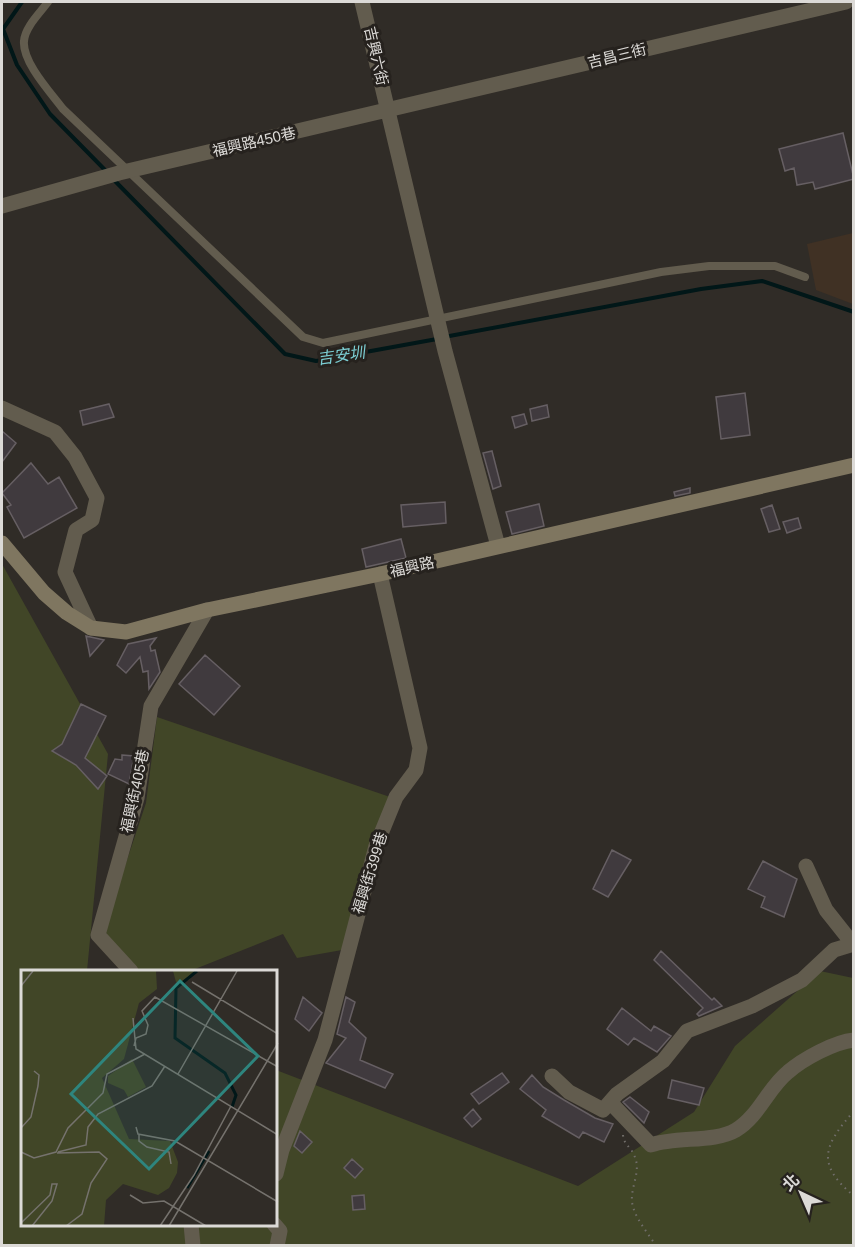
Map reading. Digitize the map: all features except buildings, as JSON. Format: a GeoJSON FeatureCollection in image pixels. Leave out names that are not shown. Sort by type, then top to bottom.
{"type":"FeatureCollection","features":[{"type":"Feature","properties":{"kind":"street","name":"吉興六街"},"geometry":{"type":"LineString","coordinates":[[362,2],[445,351],[498,546]]}},
{"type":"Feature","properties":{"kind":"street","name":"吉昌三街"},"geometry":{"type":"LineString","coordinates":[[389,111],[846,2]]}},
{"type":"Feature","properties":{"kind":"street","name":"福興路450巷"},"geometry":{"type":"LineString","coordinates":[[2,206],[124,172],[389,111]]}},
{"type":"Feature","properties":{"kind":"street"},"geometry":{"type":"LineString","coordinates":[[2,408],[42,424],[55,432],[75,457],[97,498],[92,520],[76,530],[64,572],[91,628]]}},
{"type":"Feature","properties":{"kind":"street","name":"福興路"},"geometry":{"type":"LineString","coordinates":[[2,543],[44,594],[67,613],[91,628],[126,632],[207,610],[380,574],[854,465]]}},
{"type":"Feature","properties":{"kind":"street","name":"福興街399巷"},"geometry":{"type":"LineString","coordinates":[[278,1166],[282,1150],[325,1040],[376,846],[396,797],[416,770],[418,760],[420,748],[380,574]]}},
{"type":"Feature","properties":{"kind":"street","name":"福興街405巷"},"geometry":{"type":"LineString","coordinates":[[130,970],[98,935],[137,798],[151,706],[207,610]]}},
{"type":"Feature","properties":{"kind":"street"},"geometry":{"type":"LineString","coordinates":[[552,1076],[569,1092],[603,1110],[663,1061],[687,1031],[752,1006],[802,980],[834,950],[853,944],[826,910],[806,866]]}},
{"type":"Feature","properties":{"kind":"street"},"geometry":{"type":"LineString","coordinates":[[610,1102],[651,1145],[668,1139],[726,1136],[748,1121],[788,1072],[839,1042],[854,1040]]}},
{"type":"Feature","properties":{"kind":"street"},"geometry":{"type":"LineString","coordinates":[[191,1226],[193,1245]]}},
{"type":"Feature","properties":{"kind":"street"},"geometry":{"type":"LineString","coordinates":[[276,1226],[280,1232],[277,1245]]}},
{"type":"Feature","properties":{"kind":"lane"},"geometry":{"type":"LineString","coordinates":[[48,2],[29,28],[24,42],[33,70],[63,109],[124,172],[303,337],[322,343],[440,323],[660,272],[709,266],[775,266],[805,277]]}},
{"type":"Feature","properties":{"kind":"path"},"geometry":{"type":"LineString","coordinates":[[854,1111],[836,1132],[828,1146],[828,1167],[839,1184],[854,1196]]}},
{"type":"Feature","properties":{"kind":"path"},"geometry":{"type":"LineString","coordinates":[[625,1118],[623,1140],[634,1154],[637,1176],[632,1195],[633,1209],[656,1245]]}},
{"type":"Feature","properties":{"kind":"shaded area"},"geometry":{"type":"Polygon","coordinates":[[[854,233],[853,304],[816,290],[807,244],[854,233]]]}},
{"type":"Feature","properties":{"kind":"green space"},"geometry":{"type":"Polygon","coordinates":[[[2,564],[108,754],[87,970],[21,970],[21,1226],[278,1226],[278,1071],[578,1186],[694,1112],[735,1046],[820,971],[853,978],[853,1245],[2,1245],[2,564]]]}},
{"type":"Feature","properties":{"kind":"green space"},"geometry":{"type":"Polygon","coordinates":[[[157,717],[390,797],[342,950],[297,958],[283,934],[193,970],[138,970],[113,945],[105,926],[146,803],[157,717]]]}},
{"type":"Feature","properties":{"kind":"waterway","name":"吉安圳"},"geometry":{"type":"LineString","coordinates":[[22,2],[3,29],[17,65],[50,114],[106,171]]}},
{"type":"Feature","properties":{"kind":"waterway","name":"吉安圳"},"geometry":{"type":"LineString","coordinates":[[113,179],[285,354],[316,361],[437,339]]}},
{"type":"Feature","properties":{"kind":"waterway","name":"吉安圳"},"geometry":{"type":"LineString","coordinates":[[444,337],[701,289],[762,281],[854,312]]}}]}
